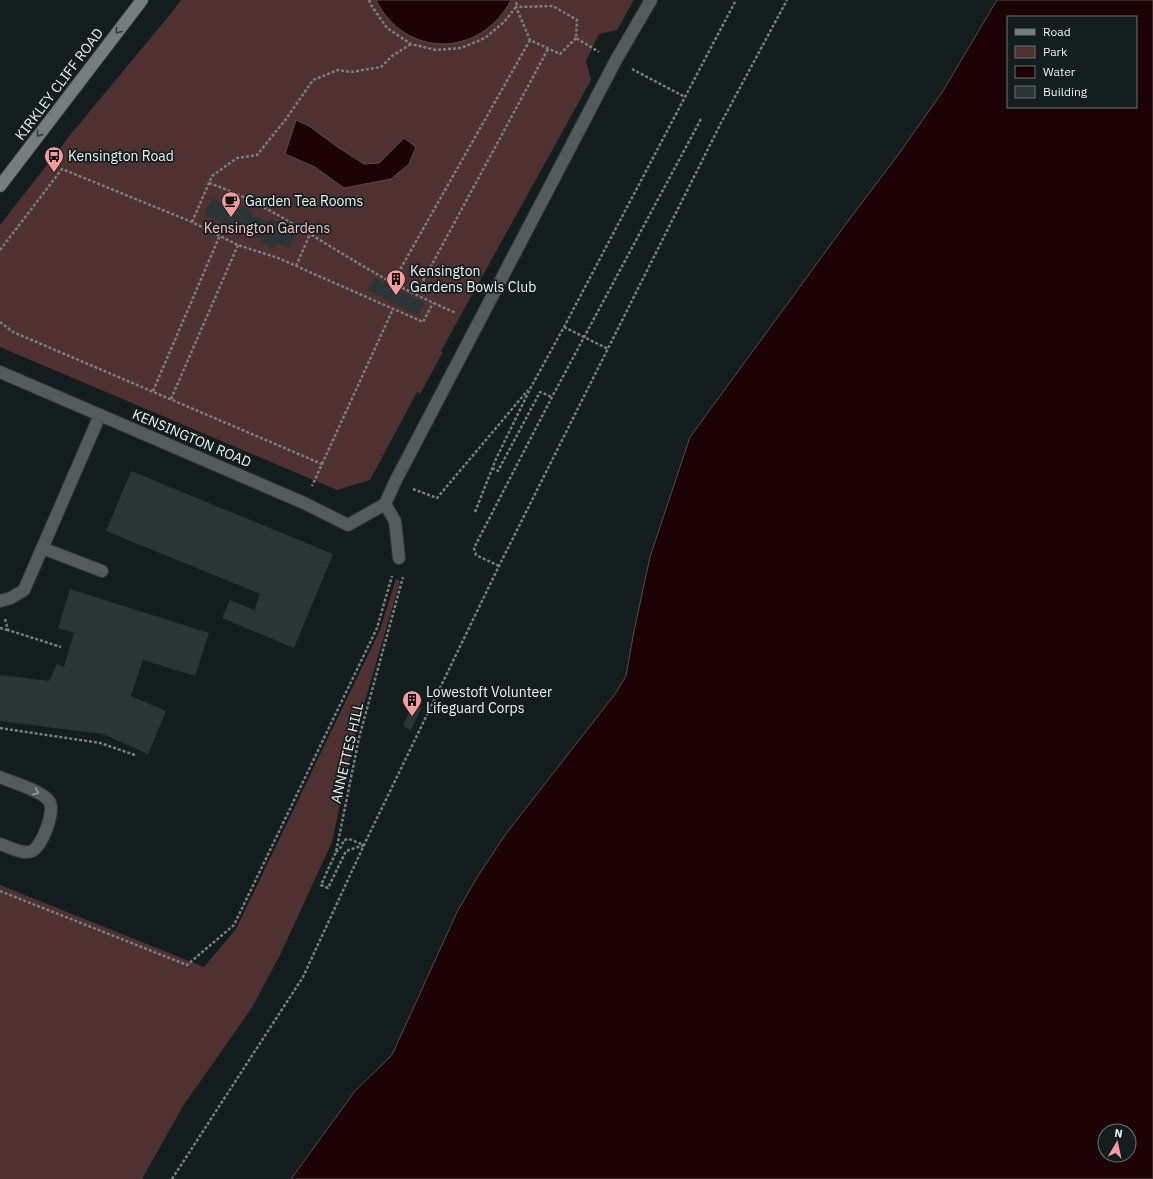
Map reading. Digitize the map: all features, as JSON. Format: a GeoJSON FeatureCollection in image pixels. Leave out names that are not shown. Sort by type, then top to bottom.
{"type":"FeatureCollection","features":[{"type":"Feature","properties":{"kind":"main road","name":"KIRKLEY CLIFF ROAD"},"geometry":{"type":"LineString","coordinates":[[0,186],[142,0]]}},
{"type":"Feature","properties":{"kind":"street"},"geometry":{"type":"LineString","coordinates":[[399,558],[395,521],[385,504],[394,482],[616,60],[651,0]]}},
{"type":"Feature","properties":{"kind":"street","name":"KENSINGTON ROAD"},"geometry":{"type":"LineString","coordinates":[[0,372],[304,503],[348,525],[385,504]]}},
{"type":"Feature","properties":{"kind":"street"},"geometry":{"type":"LineString","coordinates":[[0,601],[11,598],[24,590],[100,415]]}},
{"type":"Feature","properties":{"kind":"street"},"geometry":{"type":"LineString","coordinates":[[42,548],[102,572]]}},
{"type":"Feature","properties":{"kind":"street"},"geometry":{"type":"LineString","coordinates":[[0,777],[42,794],[50,802],[51,814],[40,844],[32,851],[22,852],[0,844]]}},
{"type":"Feature","properties":{"kind":"path"},"geometry":{"type":"LineString","coordinates":[[369,0],[387,28],[411,44],[436,50],[461,48],[485,38],[504,22],[516,7],[518,0]]}},
{"type":"Feature","properties":{"kind":"path"},"geometry":{"type":"LineString","coordinates":[[475,512],[492,468],[531,387],[736,0]]}},
{"type":"Feature","properties":{"kind":"path"},"geometry":{"type":"LineString","coordinates":[[172,1179],[303,978],[364,845],[499,566],[721,123],[787,0]]}},
{"type":"Feature","properties":{"kind":"path"},"geometry":{"type":"LineString","coordinates":[[553,6],[577,20],[576,38],[560,54],[530,40],[516,7],[553,6]]}},
{"type":"Feature","properties":{"kind":"path"},"geometry":{"type":"LineString","coordinates":[[576,38],[600,53],[616,60]]}},
{"type":"Feature","properties":{"kind":"path"},"geometry":{"type":"LineString","coordinates":[[393,282],[530,40]]}},
{"type":"Feature","properties":{"kind":"path"},"geometry":{"type":"LineString","coordinates":[[192,222],[212,176],[237,158],[257,155],[286,119],[313,80],[338,70],[351,72],[381,68],[392,56],[411,44]]}},
{"type":"Feature","properties":{"kind":"path"},"geometry":{"type":"LineString","coordinates":[[416,294],[548,49]]}},
{"type":"Feature","properties":{"kind":"path"},"geometry":{"type":"LineString","coordinates":[[653,80],[685,97]]}},
{"type":"Feature","properties":{"kind":"path"},"geometry":{"type":"LineString","coordinates":[[499,566],[476,555],[474,548],[552,397],[701,119]]}},
{"type":"Feature","properties":{"kind":"path"},"geometry":{"type":"LineString","coordinates":[[0,250],[62,169],[192,222],[238,245],[278,258],[423,322],[433,303]]}},
{"type":"Feature","properties":{"kind":"path"},"geometry":{"type":"LineString","coordinates":[[209,183],[226,189],[277,214],[365,267],[433,303],[456,313]]}},
{"type":"Feature","properties":{"kind":"path"},"geometry":{"type":"LineString","coordinates":[[296,266],[310,234]]}},
{"type":"Feature","properties":{"kind":"path"},"geometry":{"type":"LineString","coordinates":[[153,391],[220,235]]}},
{"type":"Feature","properties":{"kind":"path"},"geometry":{"type":"LineString","coordinates":[[171,399],[238,245]]}},
{"type":"Feature","properties":{"kind":"path"},"geometry":{"type":"LineString","coordinates":[[304,503],[393,309]]}},
{"type":"Feature","properties":{"kind":"path"},"geometry":{"type":"LineString","coordinates":[[0,322],[13,332],[322,464]]}},
{"type":"Feature","properties":{"kind":"path"},"geometry":{"type":"LineString","coordinates":[[564,327],[608,349]]}},
{"type":"Feature","properties":{"kind":"path"},"geometry":{"type":"LineString","coordinates":[[394,482],[437,498],[531,387]]}},
{"type":"Feature","properties":{"kind":"path"},"geometry":{"type":"LineString","coordinates":[[492,468],[498,471],[540,392],[552,397]]}},
{"type":"Feature","properties":{"kind":"path"},"geometry":{"type":"LineString","coordinates":[[0,891],[187,965],[234,925],[377,628],[390,582],[399,558]]}},
{"type":"Feature","properties":{"kind":"path","name":"ANNETTES HILL"},"geometry":{"type":"LineString","coordinates":[[364,845],[346,852],[328,888],[321,885],[336,852],[359,738],[403,578],[399,558]]}},
{"type":"Feature","properties":{"kind":"path"},"geometry":{"type":"LineString","coordinates":[[4,614],[8,630]]}},
{"type":"Feature","properties":{"kind":"path"},"geometry":{"type":"LineString","coordinates":[[0,628],[61,647]]}},
{"type":"Feature","properties":{"kind":"path"},"geometry":{"type":"LineString","coordinates":[[0,728],[100,743],[135,755]]}},
{"type":"Feature","properties":{"kind":"path"},"geometry":{"type":"LineString","coordinates":[[336,852],[341,847],[344,840],[349,840],[364,845]]}},
{"type":"Feature","properties":{"kind":"green space","name":"Kensington Gardens"},"geometry":{"type":"Polygon","coordinates":[[[181,0],[634,0],[617,30],[599,34],[586,61],[591,80],[441,351],[443,352],[420,394],[417,392],[370,480],[337,490],[0,347],[0,225],[71,134],[181,0]]]}},
{"type":"Feature","properties":{"kind":"green space"},"geometry":{"type":"Polygon","coordinates":[[[396,579],[400,581],[353,742],[332,842],[280,955],[251,1009],[183,1106],[142,1179],[0,1179],[0,885],[204,967],[236,929],[380,630],[396,579]]]}},
{"type":"Feature","properties":{"kind":"water"},"geometry":{"type":"Polygon","coordinates":[[[376,0],[511,0],[498,19],[481,33],[463,41],[443,44],[424,41],[405,33],[389,19],[376,0]]]}},
{"type":"Feature","properties":{"kind":"water"},"geometry":{"type":"Polygon","coordinates":[[[997,0],[1153,0],[1153,1179],[291,1179],[355,1091],[392,1055],[457,912],[478,876],[505,835],[615,694],[626,676],[650,557],[690,437],[898,155],[943,91],[997,0]]]}},
{"type":"Feature","properties":{"kind":"water"},"geometry":{"type":"Polygon","coordinates":[[[296,120],[309,126],[364,164],[379,163],[404,138],[416,147],[409,164],[391,179],[344,188],[315,167],[285,154],[296,120]]]}},
{"type":"Feature","properties":{"kind":"building"},"geometry":{"type":"Polygon","coordinates":[[[212,198],[237,209],[238,205],[253,211],[252,215],[269,222],[270,219],[284,225],[282,230],[295,236],[289,248],[277,243],[274,248],[260,242],[261,239],[245,232],[243,235],[228,229],[229,225],[204,214],[212,198]]]}},
{"type":"Feature","properties":{"kind":"building","name":"Kensington Gardens Bowls Club"},"geometry":{"type":"Polygon","coordinates":[[[375,278],[424,303],[418,316],[368,290],[375,278]]]}},
{"type":"Feature","properties":{"kind":"building"},"geometry":{"type":"Polygon","coordinates":[[[131,471],[333,554],[294,648],[222,618],[230,600],[254,610],[260,594],[106,531],[131,471]]]}},
{"type":"Feature","properties":{"kind":"building"},"geometry":{"type":"Polygon","coordinates":[[[70,589],[209,633],[195,676],[143,660],[131,696],[166,711],[148,754],[103,734],[0,721],[0,675],[49,681],[57,664],[64,667],[74,633],[58,628],[70,589]]]}},
{"type":"Feature","properties":{"kind":"building","name":"Lowestoft Volunteer Lifeguard Corps"},"geometry":{"type":"Polygon","coordinates":[[[413,704],[421,708],[411,730],[403,726],[413,704]]]}},
{"type":"Feature","properties":{"kind":"place","name":"Kensington Road"},"geometry":{"type":"Point","coordinates":[54,173]}},
{"type":"Feature","properties":{"kind":"place","name":"Garden Tea Rooms"},"geometry":{"type":"Point","coordinates":[231,218]}},
{"type":"Feature","properties":{"kind":"place","name":"Kensington Gardens Bowls Club"},"geometry":{"type":"Point","coordinates":[396,296]}},
{"type":"Feature","properties":{"kind":"place","name":"Lowestoft Volunteer Lifeguard Corps"},"geometry":{"type":"Point","coordinates":[412,717]}}]}
